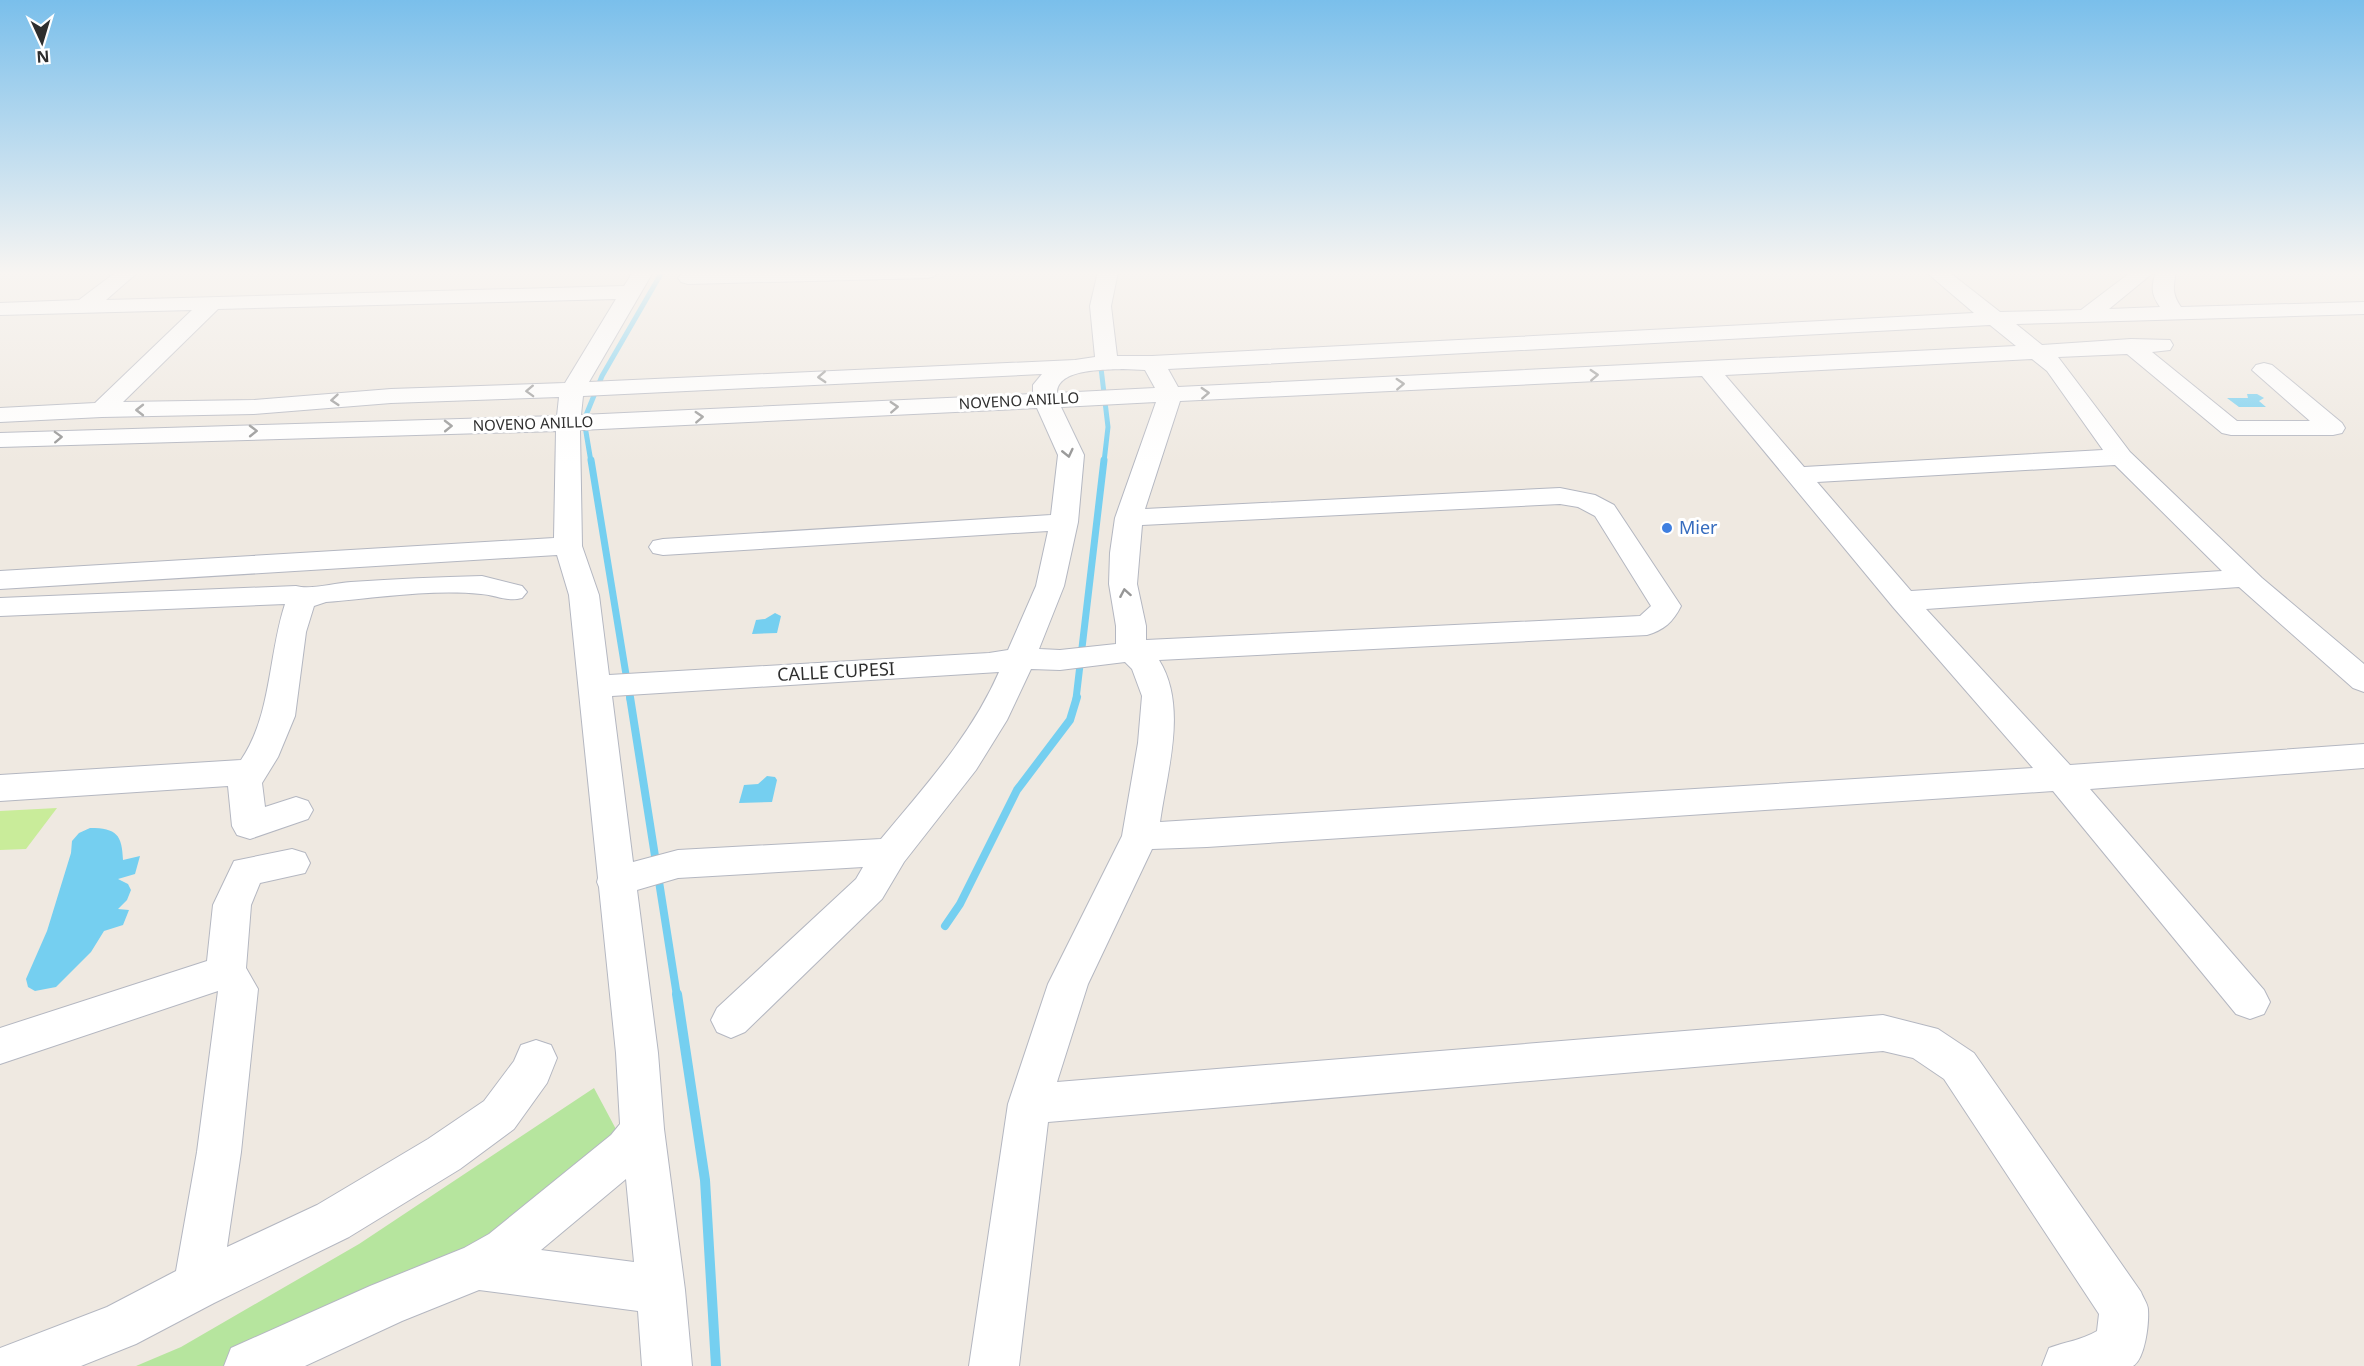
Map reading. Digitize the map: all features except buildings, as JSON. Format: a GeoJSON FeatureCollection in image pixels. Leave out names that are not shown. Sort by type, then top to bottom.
{"type":"FeatureCollection","features":[{"type":"Feature","properties":{"kind":"street"},"geometry":{"type":"LineString","coordinates":[[102,410],[178,336]]}},
{"type":"Feature","properties":{"kind":"street"},"geometry":{"type":"LineString","coordinates":[[612,336],[590,389],[581,423],[568,546],[584,595],[594,687],[647,873],[637,1053],[642,1129],[667,1366]]}},
{"type":"Feature","properties":{"kind":"street"},"geometry":{"type":"LineString","coordinates":[[1101,336],[1107,363]]}},
{"type":"Feature","properties":{"kind":"street"},"geometry":{"type":"LineString","coordinates":[[1152,363],[1663,336]]}},
{"type":"Feature","properties":{"kind":"street"},"geometry":{"type":"LineString","coordinates":[[2018,336],[2055,366],[2121,458],[2247,578],[2364,681]]}},
{"type":"Feature","properties":{"kind":"street","name":"NOVENO ANILLO"},"geometry":{"type":"LineString","coordinates":[[0,440],[581,423],[2162,345]]}},
{"type":"Feature","properties":{"kind":"street"},"geometry":{"type":"LineString","coordinates":[[2131,346],[2231,428],[2333,428],[2264,370]]}},
{"type":"Feature","properties":{"kind":"street","name":"NOVENO ANILLO"},"geometry":{"type":"LineString","coordinates":[[0,415],[254,407],[391,396],[590,389],[1107,363],[1152,363]]}},
{"type":"Feature","properties":{"kind":"street"},"geometry":{"type":"LineString","coordinates":[[994,1366],[1029,1104],[1068,984],[1140,836],[1155,743],[1158,696],[1146,664],[1117,654],[1131,626],[1123,584],[1129,518],[1166,412],[1169,395],[1164,381],[1152,363]]}},
{"type":"Feature","properties":{"kind":"street"},"geometry":{"type":"LineString","coordinates":[[731,1020],[869,888],[891,852],[964,762],[991,720],[1050,586],[1064,522],[1071,455],[1043,391],[1047,382],[1070,366]]}},
{"type":"Feature","properties":{"kind":"street"},"geometry":{"type":"LineString","coordinates":[[1708,369],[1903,601],[2061,778],[2250,1002]]}},
{"type":"Feature","properties":{"kind":"street"},"geometry":{"type":"LineString","coordinates":[[668,418],[684,384]]}},
{"type":"Feature","properties":{"kind":"street"},"geometry":{"type":"LineString","coordinates":[[1798,475],[2121,458]]}},
{"type":"Feature","properties":{"kind":"street","name":"CALLE CUPESI"},"geometry":{"type":"LineString","coordinates":[[594,687],[989,663],[1020,658],[1060,660],[1117,654],[1647,625],[1661,616],[1666,606],[1605,511],[1586,501],[1560,496],[1129,518]]}},
{"type":"Feature","properties":{"kind":"street"},"geometry":{"type":"LineString","coordinates":[[663,547],[1064,522]]}},
{"type":"Feature","properties":{"kind":"street"},"geometry":{"type":"LineString","coordinates":[[0,580],[568,546]]}},
{"type":"Feature","properties":{"kind":"street"},"geometry":{"type":"LineString","coordinates":[[1903,601],[2247,578]]}},
{"type":"Feature","properties":{"kind":"street"},"geometry":{"type":"LineString","coordinates":[[301,600],[324,592],[414,586],[482,585],[512,592]]}},
{"type":"Feature","properties":{"kind":"street"},"geometry":{"type":"LineString","coordinates":[[0,608],[239,596],[296,595],[301,600]]}},
{"type":"Feature","properties":{"kind":"street"},"geometry":{"type":"LineString","coordinates":[[197,1286],[219,1152],[238,989],[226,972],[232,905],[247,871],[250,826],[245,783],[261,757],[279,716],[291,632],[301,600]]}},
{"type":"Feature","properties":{"kind":"street"},"geometry":{"type":"LineString","coordinates":[[1140,836],[1207,834],[1847,794],[2364,756]]}},
{"type":"Feature","properties":{"kind":"street"},"geometry":{"type":"LineString","coordinates":[[0,788],[252,772]]}},
{"type":"Feature","properties":{"kind":"street"},"geometry":{"type":"LineString","coordinates":[[250,826],[296,810]]}},
{"type":"Feature","properties":{"kind":"street"},"geometry":{"type":"LineString","coordinates":[[647,873],[891,852]]}},
{"type":"Feature","properties":{"kind":"street"},"geometry":{"type":"LineString","coordinates":[[247,871],[292,863]]}},
{"type":"Feature","properties":{"kind":"street"},"geometry":{"type":"LineString","coordinates":[[0,1046],[226,972]]}},
{"type":"Feature","properties":{"kind":"street"},"geometry":{"type":"LineString","coordinates":[[1029,1104],[1883,1033],[1923,1042],[1959,1066],[2124,1309],[2120,1346],[2089,1363],[2067,1366]]}},
{"type":"Feature","properties":{"kind":"street"},"geometry":{"type":"LineString","coordinates":[[16,1366],[119,1327],[197,1286],[333,1221],[444,1154],[499,1115],[532,1070],[536,1058]]}},
{"type":"Feature","properties":{"kind":"street"},"geometry":{"type":"LineString","coordinates":[[249,1366],[387,1303],[479,1266],[506,1250],[627,1150],[642,1129]]}},
{"type":"Feature","properties":{"kind":"street"},"geometry":{"type":"LineString","coordinates":[[479,1266],[660,1290]]}},
{"type":"Feature","properties":{"kind":"green space"},"geometry":{"type":"Polygon","coordinates":[[[57,808],[26,849],[0,850],[0,811],[57,808]]]}},
{"type":"Feature","properties":{"kind":"green space"},"geometry":{"type":"Polygon","coordinates":[[[594,1088],[626,1148],[504,1247],[243,1366],[136,1366],[181,1347],[359,1244],[594,1088]]]}},
{"type":"Feature","properties":{"kind":"water"},"geometry":{"type":"Polygon","coordinates":[[[2247,394],[2257,394],[2264,398],[2259,401],[2266,407],[2239,407],[2227,398],[2248,398],[2247,394]]]}},
{"type":"Feature","properties":{"kind":"water"},"geometry":{"type":"Polygon","coordinates":[[[775,613],[781,616],[777,633],[752,634],[756,620],[765,619],[775,613]]]}},
{"type":"Feature","properties":{"kind":"water"},"geometry":{"type":"Polygon","coordinates":[[[767,776],[775,777],[777,780],[772,802],[739,803],[744,785],[758,784],[767,776]]]}},
{"type":"Feature","properties":{"kind":"water"},"geometry":{"type":"Polygon","coordinates":[[[90,828],[106,829],[116,835],[121,844],[123,860],[140,856],[135,874],[118,879],[128,884],[131,890],[127,900],[118,909],[129,910],[123,925],[104,931],[91,952],[56,987],[35,991],[28,987],[26,979],[47,931],[71,853],[72,841],[79,833],[90,828]]]}},
{"type":"Feature","properties":{"kind":"waterway"},"geometry":{"type":"LineString","coordinates":[[591,462],[584,420],[602,376],[625,336]]}},
{"type":"Feature","properties":{"kind":"waterway"},"geometry":{"type":"LineString","coordinates":[[1101,368],[1108,427],[1104,462]]}},
{"type":"Feature","properties":{"kind":"waterway"},"geometry":{"type":"LineString","coordinates":[[591,460],[630,699]]}},
{"type":"Feature","properties":{"kind":"waterway"},"geometry":{"type":"LineString","coordinates":[[1076,699],[1104,460]]}},
{"type":"Feature","properties":{"kind":"waterway"},"geometry":{"type":"LineString","coordinates":[[630,697],[677,996]]}},
{"type":"Feature","properties":{"kind":"waterway"},"geometry":{"type":"LineString","coordinates":[[945,926],[960,904],[1017,790],[1070,720],[1077,697]]}},
{"type":"Feature","properties":{"kind":"waterway"},"geometry":{"type":"LineString","coordinates":[[677,994],[705,1180],[716,1366]]}},
{"type":"Feature","properties":{"kind":"place","name":"Mier"},"geometry":{"type":"Point","coordinates":[1667,528]}}]}
